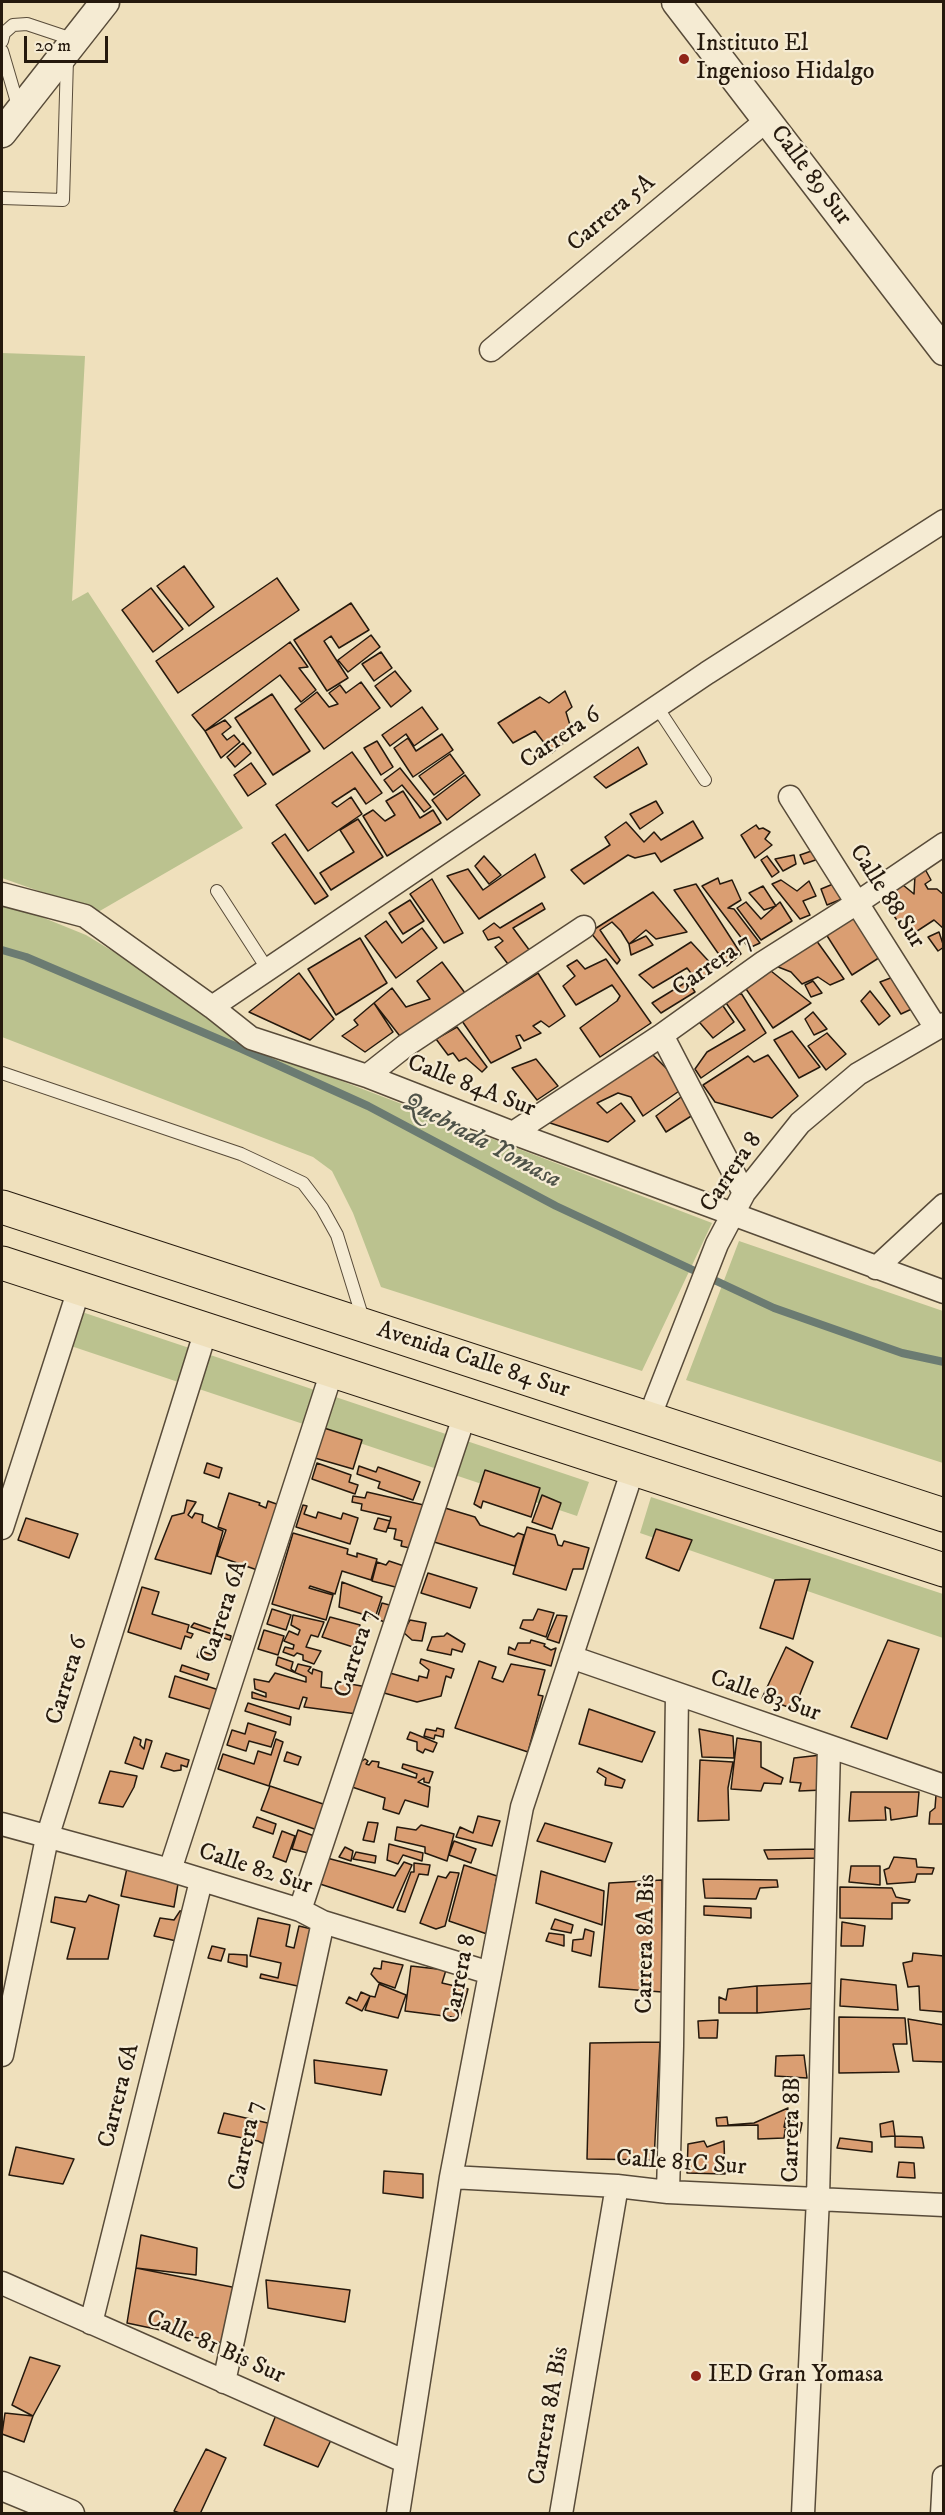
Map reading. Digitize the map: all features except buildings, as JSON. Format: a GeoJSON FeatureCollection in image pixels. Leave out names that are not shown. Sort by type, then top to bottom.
{"type":"FeatureCollection","features":[{"type":"Feature","properties":{"kind":"highway","name":"Avenida Calle 84 Sur"},"geometry":{"type":"LineString","coordinates":[[2,1207],[944,1515]]}},
{"type":"Feature","properties":{"kind":"highway"},"geometry":{"type":"LineString","coordinates":[[2,1263],[944,1570]]}},
{"type":"Feature","properties":{"kind":"street"},"geometry":{"type":"LineString","coordinates":[[2,133],[105,2]]}},
{"type":"Feature","properties":{"kind":"street","name":"Calle 89 Sur"},"geometry":{"type":"LineString","coordinates":[[676,2],[944,351]]}},
{"type":"Feature","properties":{"kind":"street","name":"Carrera 5A"},"geometry":{"type":"LineString","coordinates":[[492,350],[767,120]]}},
{"type":"Feature","properties":{"kind":"street","name":"Carrera 6"},"geometry":{"type":"LineString","coordinates":[[212,1007],[657,707],[944,521]]}},
{"type":"Feature","properties":{"kind":"street","name":"Calle 88 Sur"},"geometry":{"type":"LineString","coordinates":[[790,797],[857,903],[940,1026]]}},
{"type":"Feature","properties":{"kind":"street","name":"Carrera 7"},"geometry":{"type":"LineString","coordinates":[[513,1133],[662,1035],[764,962],[944,844]]}},
{"type":"Feature","properties":{"kind":"street","name":"Calle 84A Sur"},"geometry":{"type":"LineString","coordinates":[[2,894],[85,916],[212,1007],[251,1038],[367,1076],[732,1215],[944,1292]]}},
{"type":"Feature","properties":{"kind":"street"},"geometry":{"type":"LineString","coordinates":[[367,1076],[405,1046],[584,927]]}},
{"type":"Feature","properties":{"kind":"street","name":"Carrera 8"},"geometry":{"type":"LineString","coordinates":[[649,1418],[717,1244],[744,1193],[800,1123],[858,1074],[940,1026]]}},
{"type":"Feature","properties":{"kind":"street"},"geometry":{"type":"LineString","coordinates":[[662,1035],[744,1193]]}},
{"type":"Feature","properties":{"kind":"street"},"geometry":{"type":"LineString","coordinates":[[876,1268],[944,1205]]}},
{"type":"Feature","properties":{"kind":"street"},"geometry":{"type":"LineString","coordinates":[[2,1528],[79,1288]]}},
{"type":"Feature","properties":{"kind":"street","name":"Carrera 6"},"geometry":{"type":"LineString","coordinates":[[2,2055],[47,1838],[206,1330]]}},
{"type":"Feature","properties":{"kind":"street","name":"Carrera 6A"},"geometry":{"type":"LineString","coordinates":[[170,1870],[332,1371]]}},
{"type":"Feature","properties":{"kind":"street","name":"Carrera 7"},"geometry":{"type":"LineString","coordinates":[[300,1910],[465,1414]]}},
{"type":"Feature","properties":{"kind":"street","name":"Carrera 8"},"geometry":{"type":"LineString","coordinates":[[398,2514],[452,2177],[522,1807],[633,1469]]}},
{"type":"Feature","properties":{"kind":"street","name":"Calle 83 Sur"},"geometry":{"type":"LineString","coordinates":[[571,1657],[944,1786]]}},
{"type":"Feature","properties":{"kind":"street","name":"Carrera 8A Bis"},"geometry":{"type":"LineString","coordinates":[[668,2192],[676,1695]]}},
{"type":"Feature","properties":{"kind":"street","name":"Carrera 8B"},"geometry":{"type":"LineString","coordinates":[[803,2514],[818,2198],[829,1747]]}},
{"type":"Feature","properties":{"kind":"street","name":"Calle 82 Sur"},"geometry":{"type":"LineString","coordinates":[[2,1824],[170,1870],[300,1910],[323,1922],[490,1972]]}},
{"type":"Feature","properties":{"kind":"street","name":"Carrera 6A"},"geometry":{"type":"LineString","coordinates":[[91,2323],[201,1881]]}},
{"type":"Feature","properties":{"kind":"street","name":"Carrera 7"},"geometry":{"type":"LineString","coordinates":[[224,2382],[323,1922]]}},
{"type":"Feature","properties":{"kind":"street","name":"Calle 81C Sur"},"geometry":{"type":"LineString","coordinates":[[452,2177],[617,2186],[668,2192],[944,2205]]}},
{"type":"Feature","properties":{"kind":"street","name":"Carrera 8A Bis"},"geometry":{"type":"LineString","coordinates":[[561,2514],[617,2186]]}},
{"type":"Feature","properties":{"kind":"street","name":"Calle 81 Bis Sur"},"geometry":{"type":"LineString","coordinates":[[2,2283],[406,2462]]}},
{"type":"Feature","properties":{"kind":"street"},"geometry":{"type":"LineString","coordinates":[[942,2514],[944,2477]]}},
{"type":"Feature","properties":{"kind":"street"},"geometry":{"type":"LineString","coordinates":[[2,2486],[70,2514]]}},
{"type":"Feature","properties":{"kind":"lane"},"geometry":{"type":"LineString","coordinates":[[2,41],[4,33],[13,25],[27,24],[71,45],[63,200],[2,198]]}},
{"type":"Feature","properties":{"kind":"lane"},"geometry":{"type":"LineString","coordinates":[[2,51],[20,110]]}},
{"type":"Feature","properties":{"kind":"lane"},"geometry":{"type":"LineString","coordinates":[[657,707],[705,780]]}},
{"type":"Feature","properties":{"kind":"lane"},"geometry":{"type":"LineString","coordinates":[[217,891],[268,970]]}},
{"type":"Feature","properties":{"kind":"lane"},"geometry":{"type":"LineString","coordinates":[[2,1073],[241,1154],[303,1183],[322,1208],[337,1235],[365,1326]]}},
{"type":"Feature","properties":{"kind":"green space"},"geometry":{"type":"Polygon","coordinates":[[[2,353],[85,356],[72,601],[88,592],[243,828],[98,912],[2,878],[2,353]]]}},
{"type":"Feature","properties":{"kind":"green space"},"geometry":{"type":"Polygon","coordinates":[[[2,901],[86,935],[142,969],[211,1020],[326,1075],[712,1223],[642,1371],[381,1287],[353,1213],[332,1171],[313,1157],[2,1037],[2,901]]]}},
{"type":"Feature","properties":{"kind":"green space"},"geometry":{"type":"Polygon","coordinates":[[[739,1241],[943,1311],[943,1463],[686,1380],[739,1241]]]}},
{"type":"Feature","properties":{"kind":"green space"},"geometry":{"type":"Polygon","coordinates":[[[82,1312],[589,1482],[577,1516],[71,1346],[82,1312]]]}},
{"type":"Feature","properties":{"kind":"green space"},"geometry":{"type":"Polygon","coordinates":[[[651,1497],[943,1594],[943,1638],[640,1533],[651,1497]]]}},
{"type":"Feature","properties":{"kind":"waterway","name":"Quebrada Yomasa"},"geometry":{"type":"LineString","coordinates":[[2,950],[26,957],[242,1049],[368,1106],[556,1206],[774,1308],[902,1353],[944,1362]]}},
{"type":"Feature","properties":{"kind":"place","name":"Instituto El Ingenioso Hidalgo"},"geometry":{"type":"Point","coordinates":[684,59]}},
{"type":"Feature","properties":{"kind":"place","name":"IED Gran Yomasa"},"geometry":{"type":"Point","coordinates":[696,2376]}}]}
